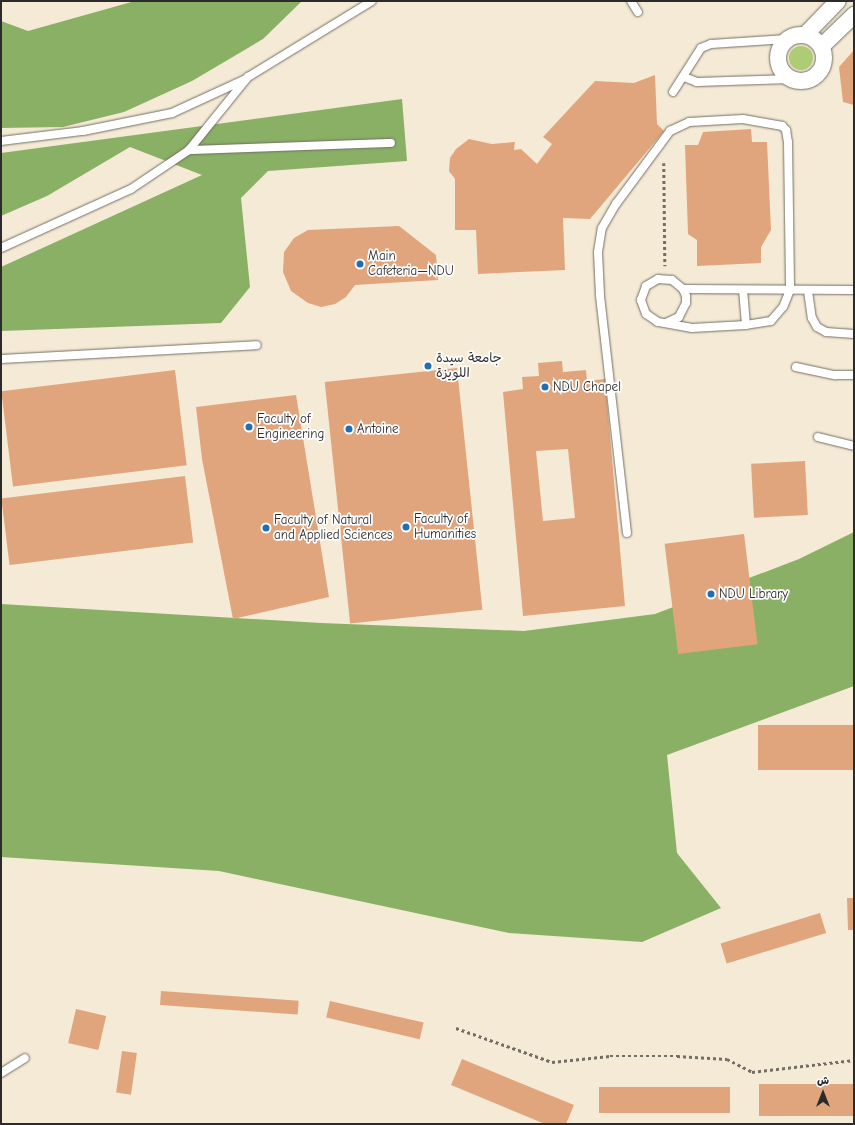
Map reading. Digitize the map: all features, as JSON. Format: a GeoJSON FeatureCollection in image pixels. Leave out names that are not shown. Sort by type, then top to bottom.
{"type":"FeatureCollection","features":[{"type":"Feature","properties":{"kind":"street"},"geometry":{"type":"LineString","coordinates":[[806,35],[815,39],[822,46],[825,55],[824,66],[819,74],[806,81],[791,80],[782,71],[778,60],[782,45],[788,39],[806,35],[838,1]]}},
{"type":"Feature","properties":{"kind":"street"},"geometry":{"type":"LineString","coordinates":[[822,46],[854,15]]}},
{"type":"Feature","properties":{"kind":"lane"},"geometry":{"type":"LineString","coordinates":[[1,141],[83,131],[172,113],[248,77],[372,1]]}},
{"type":"Feature","properties":{"kind":"lane"},"geometry":{"type":"LineString","coordinates":[[630,1],[638,12]]}},
{"type":"Feature","properties":{"kind":"lane"},"geometry":{"type":"LineString","coordinates":[[673,92],[684,77],[701,48],[712,44],[788,39]]}},
{"type":"Feature","properties":{"kind":"lane"},"geometry":{"type":"LineString","coordinates":[[1,248],[131,189],[189,150],[248,77]]}},
{"type":"Feature","properties":{"kind":"lane"},"geometry":{"type":"LineString","coordinates":[[684,77],[697,82],[791,80]]}},
{"type":"Feature","properties":{"kind":"lane"},"geometry":{"type":"LineString","coordinates":[[627,533],[600,295],[598,252],[602,228],[616,204],[670,131],[689,122],[743,119],[782,126],[786,130],[790,290],[783,307],[771,321],[746,325],[692,328],[666,323],[651,319],[646,314],[641,300],[643,293],[652,282],[665,278],[672,280],[683,289],[686,296],[684,310],[673,321],[666,323]]}},
{"type":"Feature","properties":{"kind":"lane"},"geometry":{"type":"LineString","coordinates":[[189,150],[391,143]]}},
{"type":"Feature","properties":{"kind":"lane"},"geometry":{"type":"LineString","coordinates":[[683,289],[808,291],[854,290]]}},
{"type":"Feature","properties":{"kind":"lane"},"geometry":{"type":"LineString","coordinates":[[743,290],[746,325]]}},
{"type":"Feature","properties":{"kind":"lane"},"geometry":{"type":"LineString","coordinates":[[808,291],[812,318],[817,327],[826,332],[854,334]]}},
{"type":"Feature","properties":{"kind":"lane"},"geometry":{"type":"LineString","coordinates":[[1,359],[257,345]]}},
{"type":"Feature","properties":{"kind":"lane"},"geometry":{"type":"LineString","coordinates":[[796,366],[835,375],[854,375]]}},
{"type":"Feature","properties":{"kind":"lane"},"geometry":{"type":"LineString","coordinates":[[818,437],[854,446]]}},
{"type":"Feature","properties":{"kind":"lane"},"geometry":{"type":"LineString","coordinates":[[1,1073],[25,1058]]}},
{"type":"Feature","properties":{"kind":"path"},"geometry":{"type":"LineString","coordinates":[[664,139],[665,278]]}},
{"type":"Feature","properties":{"kind":"path"},"geometry":{"type":"LineString","coordinates":[[456,1028],[552,1062],[610,1056],[727,1058],[752,1072],[854,1060]]}},
{"type":"Feature","properties":{"kind":"green space"},"geometry":{"type":"Polygon","coordinates":[[[135,1],[302,1],[263,39],[192,81],[124,112],[63,127],[1,128],[1,21],[28,31],[135,1]]]}},
{"type":"Feature","properties":{"kind":"green space"},"geometry":{"type":"Polygon","coordinates":[[[801,46],[809,50],[813,58],[809,66],[801,70],[793,66],[789,58],[793,50],[801,46]]]}},
{"type":"Feature","properties":{"kind":"green space"},"geometry":{"type":"Polygon","coordinates":[[[402,99],[407,161],[268,171],[241,198],[250,287],[221,323],[1,331],[1,267],[202,175],[130,147],[47,196],[1,216],[1,153],[402,99]]]}},
{"type":"Feature","properties":{"kind":"green space"},"geometry":{"type":"Polygon","coordinates":[[[854,532],[854,686],[667,755],[677,853],[721,908],[642,942],[509,933],[219,871],[1,857],[1,604],[321,623],[524,631],[655,614],[799,559],[854,532]]]}},
{"type":"Feature","properties":{"kind":"building"},"geometry":{"type":"Polygon","coordinates":[[[854,50],[854,105],[843,102],[839,67],[854,50]]]}},
{"type":"Feature","properties":{"kind":"building"},"geometry":{"type":"Polygon","coordinates":[[[655,75],[657,124],[664,131],[590,219],[563,218],[565,270],[478,274],[476,230],[455,230],[455,179],[449,171],[450,158],[456,149],[469,139],[492,144],[515,142],[514,150],[521,149],[537,164],[552,144],[543,137],[595,81],[634,83],[655,75]]]}},
{"type":"Feature","properties":{"kind":"building"},"geometry":{"type":"Polygon","coordinates":[[[751,129],[752,142],[767,142],[771,230],[761,247],[761,263],[697,266],[697,240],[688,234],[685,145],[698,145],[703,132],[751,129]]]}},
{"type":"Feature","properties":{"kind":"building","name":"Main Cafeteria—NDU"},"geometry":{"type":"Polygon","coordinates":[[[399,226],[436,255],[438,280],[355,285],[346,297],[335,304],[321,307],[308,303],[291,291],[283,272],[284,252],[294,238],[308,230],[399,226]]]}},
{"type":"Feature","properties":{"kind":"building"},"geometry":{"type":"Polygon","coordinates":[[[562,361],[563,372],[586,370],[587,381],[605,379],[625,606],[523,616],[503,392],[523,389],[522,377],[539,376],[538,363],[562,361]],[[568,449],[536,451],[543,521],[575,518],[568,449]]]}},
{"type":"Feature","properties":{"kind":"building","name":"Faculty of Humanities"},"geometry":{"type":"Polygon","coordinates":[[[457,368],[482,610],[350,624],[325,382],[457,368]]]}},
{"type":"Feature","properties":{"kind":"building"},"geometry":{"type":"Polygon","coordinates":[[[175,370],[187,465],[13,487],[1,391],[175,370]]]}},
{"type":"Feature","properties":{"kind":"building","name":"Faculty of Natural and Applied Sciences"},"geometry":{"type":"Polygon","coordinates":[[[296,395],[329,597],[233,619],[202,459],[196,407],[296,395]]]}},
{"type":"Feature","properties":{"kind":"building"},"geometry":{"type":"Polygon","coordinates":[[[805,461],[808,515],[754,518],[751,464],[805,461]]]}},
{"type":"Feature","properties":{"kind":"building"},"geometry":{"type":"Polygon","coordinates":[[[185,476],[193,543],[10,565],[1,499],[185,476]]]}},
{"type":"Feature","properties":{"kind":"building","name":"NDU Library"},"geometry":{"type":"Polygon","coordinates":[[[744,534],[758,644],[678,654],[665,544],[744,534]]]}},
{"type":"Feature","properties":{"kind":"building"},"geometry":{"type":"Polygon","coordinates":[[[758,725],[854,725],[854,770],[758,770],[758,725]]]}},
{"type":"Feature","properties":{"kind":"building"},"geometry":{"type":"Polygon","coordinates":[[[847,898],[854,898],[854,930],[848,930],[847,898]]]}},
{"type":"Feature","properties":{"kind":"building"},"geometry":{"type":"Polygon","coordinates":[[[820,913],[826,933],[727,963],[721,943],[820,913]]]}},
{"type":"Feature","properties":{"kind":"building"},"geometry":{"type":"Polygon","coordinates":[[[161,991],[299,1001],[298,1015],[160,1005],[161,991]]]}},
{"type":"Feature","properties":{"kind":"building"},"geometry":{"type":"Polygon","coordinates":[[[330,1001],[424,1023],[420,1039],[326,1018],[330,1001]]]}},
{"type":"Feature","properties":{"kind":"building"},"geometry":{"type":"Polygon","coordinates":[[[76,1009],[106,1016],[98,1050],[68,1043],[76,1009]]]}},
{"type":"Feature","properties":{"kind":"building"},"geometry":{"type":"Polygon","coordinates":[[[122,1051],[137,1053],[131,1095],[116,1093],[122,1051]]]}},
{"type":"Feature","properties":{"kind":"building"},"geometry":{"type":"Polygon","coordinates":[[[462,1059],[574,1105],[566,1124],[545,1124],[451,1085],[462,1059]]]}},
{"type":"Feature","properties":{"kind":"building"},"geometry":{"type":"Polygon","coordinates":[[[759,1084],[854,1084],[854,1116],[759,1116],[759,1084]]]}},
{"type":"Feature","properties":{"kind":"building"},"geometry":{"type":"Polygon","coordinates":[[[599,1087],[730,1087],[730,1113],[599,1113],[599,1087]]]}},
{"type":"Feature","properties":{"kind":"place","name":"Main Cafeteria—NDU"},"geometry":{"type":"Point","coordinates":[360,264]}},
{"type":"Feature","properties":{"kind":"place","name":"جامعة سيدة اللويزة"},"geometry":{"type":"Point","coordinates":[428,366]}},
{"type":"Feature","properties":{"kind":"place","name":"NDU Chapel"},"geometry":{"type":"Point","coordinates":[545,387]}},
{"type":"Feature","properties":{"kind":"place","name":"Faculty of Engineering"},"geometry":{"type":"Point","coordinates":[249,427]}},
{"type":"Feature","properties":{"kind":"place","name":"Antoine"},"geometry":{"type":"Point","coordinates":[349,429]}},
{"type":"Feature","properties":{"kind":"place","name":"Faculty of Humanities"},"geometry":{"type":"Point","coordinates":[406,527]}},
{"type":"Feature","properties":{"kind":"place","name":"Faculty of Natural and Applied Sciences"},"geometry":{"type":"Point","coordinates":[266,528]}},
{"type":"Feature","properties":{"kind":"place","name":"NDU Library"},"geometry":{"type":"Point","coordinates":[711,594]}}]}
